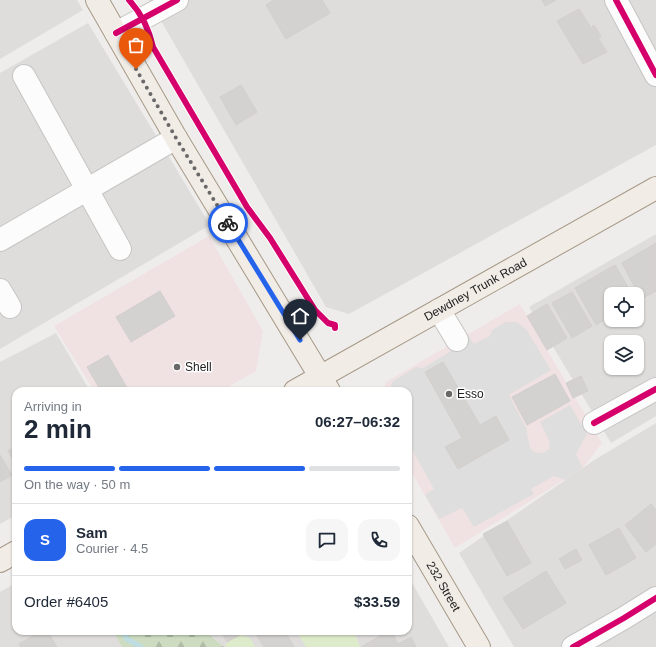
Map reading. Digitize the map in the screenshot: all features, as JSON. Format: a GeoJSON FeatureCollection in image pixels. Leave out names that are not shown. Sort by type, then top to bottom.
{"type":"FeatureCollection","features":[{"type":"Feature","properties":{"kind":"main road"},"geometry":{"type":"LineString","coordinates":[[97,0],[176,138],[325,384]]}},
{"type":"Feature","properties":{"kind":"main road","name":"Dewdney Trunk Road"},"geometry":{"type":"LineString","coordinates":[[312,387],[325,384],[439,310],[656,188]]}},
{"type":"Feature","properties":{"kind":"main road","name":"232 Street"},"geometry":{"type":"LineString","coordinates":[[412,533],[478,647]]}},
{"type":"Feature","properties":{"kind":"main road"},"geometry":{"type":"LineString","coordinates":[[0,561],[12,554]]}},
{"type":"Feature","properties":{"kind":"street"},"geometry":{"type":"LineString","coordinates":[[116,33],[177,0]]}},
{"type":"Feature","properties":{"kind":"street"},"geometry":{"type":"LineString","coordinates":[[616,0],[656,75]]}},
{"type":"Feature","properties":{"kind":"street"},"geometry":{"type":"LineString","coordinates":[[24,76],[120,249]]}},
{"type":"Feature","properties":{"kind":"street"},"geometry":{"type":"LineString","coordinates":[[0,240],[176,138]]}},
{"type":"Feature","properties":{"kind":"street"},"geometry":{"type":"LineString","coordinates":[[439,310],[457,340]]}},
{"type":"Feature","properties":{"kind":"street"},"geometry":{"type":"LineString","coordinates":[[594,423],[656,388]]}},
{"type":"Feature","properties":{"kind":"street"},"geometry":{"type":"LineString","coordinates":[[573,647],[656,598]]}},
{"type":"Feature","properties":{"kind":"shaded area"},"geometry":{"type":"Polygon","coordinates":[[[0,0],[77,0],[83,10],[0,59],[0,0]]]}},
{"type":"Feature","properties":{"kind":"shaded area"},"geometry":{"type":"Polygon","coordinates":[[[149,0],[656,0],[656,145],[349,314],[326,307],[149,0]]]}},
{"type":"Feature","properties":{"kind":"shaded area"},"geometry":{"type":"Polygon","coordinates":[[[88,23],[210,225],[0,349],[0,73],[88,23]]]}},
{"type":"Feature","properties":{"kind":"shaded area"},"geometry":{"type":"Polygon","coordinates":[[[656,234],[656,416],[611,443],[529,307],[656,234]]]}},
{"type":"Feature","properties":{"kind":"shaded area"},"geometry":{"type":"Polygon","coordinates":[[[209,236],[263,331],[256,371],[228,387],[92,387],[54,326],[209,236]]]}},
{"type":"Feature","properties":{"kind":"shaded area"},"geometry":{"type":"Polygon","coordinates":[[[520,304],[602,443],[583,468],[455,548],[412,473],[412,387],[384,387],[386,382],[520,304]]]}},
{"type":"Feature","properties":{"kind":"shaded area"},"geometry":{"type":"Polygon","coordinates":[[[506,322],[517,322],[526,329],[551,370],[509,395],[526,428],[530,448],[534,452],[543,453],[549,449],[549,440],[540,422],[570,405],[587,434],[576,454],[583,468],[565,480],[554,476],[531,489],[534,494],[474,527],[462,508],[439,519],[425,495],[434,489],[412,450],[412,387],[391,387],[393,381],[416,367],[423,368],[451,351],[447,346],[467,334],[474,344],[490,336],[492,330],[506,322]]]}},
{"type":"Feature","properties":{"kind":"shaded area"},"geometry":{"type":"Polygon","coordinates":[[[56,333],[88,387],[12,387],[12,517],[0,524],[0,362],[56,333]]]}},
{"type":"Feature","properties":{"kind":"shaded area"},"geometry":{"type":"Polygon","coordinates":[[[656,423],[656,647],[514,647],[459,553],[596,459],[656,423]]]}},
{"type":"Feature","properties":{"kind":"shaded area"},"geometry":{"type":"Polygon","coordinates":[[[412,583],[449,647],[224,647],[210,635],[412,635],[412,583]]]}},
{"type":"Feature","properties":{"kind":"shaded area"},"geometry":{"type":"Polygon","coordinates":[[[12,585],[12,635],[115,635],[122,647],[0,647],[0,592],[12,585]]]}},
{"type":"Feature","properties":{"kind":"green space"},"geometry":{"type":"Polygon","coordinates":[[[115,635],[210,635],[224,647],[122,647],[115,635]]]}},
{"type":"Feature","properties":{"kind":"green space"},"geometry":{"type":"Polygon","coordinates":[[[239,635],[243,635],[251,639],[255,647],[226,647],[227,642],[239,635]]]}},
{"type":"Feature","properties":{"kind":"green space"},"geometry":{"type":"Polygon","coordinates":[[[298,635],[356,635],[360,647],[306,647],[298,635]]]}},
{"type":"Feature","properties":{"kind":"building"},"geometry":{"type":"Polygon","coordinates":[[[274,0],[322,0],[330,13],[286,39],[266,5],[274,0]]]}},
{"type":"Feature","properties":{"kind":"building"},"geometry":{"type":"Polygon","coordinates":[[[542,0],[556,0],[545,6],[542,0]]]}},
{"type":"Feature","properties":{"kind":"building"},"geometry":{"type":"Polygon","coordinates":[[[579,9],[591,28],[594,25],[601,36],[598,38],[607,52],[583,64],[557,21],[579,9]]]}},
{"type":"Feature","properties":{"kind":"building"},"geometry":{"type":"Polygon","coordinates":[[[241,85],[257,112],[236,125],[220,97],[241,85]]]}},
{"type":"Feature","properties":{"kind":"building"},"geometry":{"type":"Polygon","coordinates":[[[656,243],[656,291],[644,297],[644,287],[635,287],[622,263],[656,243]]]}},
{"type":"Feature","properties":{"kind":"building"},"geometry":{"type":"Polygon","coordinates":[[[615,265],[628,287],[604,287],[604,320],[596,325],[575,288],[615,265]]]}},
{"type":"Feature","properties":{"kind":"building"},"geometry":{"type":"Polygon","coordinates":[[[160,291],[175,316],[131,342],[116,317],[160,291]]]}},
{"type":"Feature","properties":{"kind":"building"},"geometry":{"type":"Polygon","coordinates":[[[572,292],[592,326],[572,338],[552,303],[572,292]]]}},
{"type":"Feature","properties":{"kind":"building"},"geometry":{"type":"Polygon","coordinates":[[[547,304],[567,338],[547,350],[527,316],[547,304]]]}},
{"type":"Feature","properties":{"kind":"building"},"geometry":{"type":"Polygon","coordinates":[[[108,355],[127,387],[99,387],[87,367],[108,355]]]}},
{"type":"Feature","properties":{"kind":"building","name":"Esso"},"geometry":{"type":"Polygon","coordinates":[[[443,362],[480,425],[496,416],[509,440],[458,469],[445,447],[462,438],[425,372],[443,362]]]}},
{"type":"Feature","properties":{"kind":"building"},"geometry":{"type":"Polygon","coordinates":[[[555,374],[570,401],[527,425],[512,397],[555,374]]]}},
{"type":"Feature","properties":{"kind":"building"},"geometry":{"type":"Polygon","coordinates":[[[581,376],[588,391],[573,398],[566,383],[581,376]]]}},
{"type":"Feature","properties":{"kind":"building"},"geometry":{"type":"Polygon","coordinates":[[[12,448],[12,458],[8,451],[12,448]]]}},
{"type":"Feature","properties":{"kind":"building"},"geometry":{"type":"Polygon","coordinates":[[[0,455],[12,475],[0,482],[0,455]]]}},
{"type":"Feature","properties":{"kind":"building"},"geometry":{"type":"Polygon","coordinates":[[[651,504],[656,510],[656,544],[646,552],[625,525],[651,504]]]}},
{"type":"Feature","properties":{"kind":"building"},"geometry":{"type":"Polygon","coordinates":[[[507,521],[531,563],[507,576],[483,534],[507,521]]]}},
{"type":"Feature","properties":{"kind":"building"},"geometry":{"type":"Polygon","coordinates":[[[619,528],[636,558],[606,575],[589,545],[619,528]]]}},
{"type":"Feature","properties":{"kind":"building"},"geometry":{"type":"Polygon","coordinates":[[[576,549],[582,560],[565,569],[559,559],[576,549]]]}},
{"type":"Feature","properties":{"kind":"building"},"geometry":{"type":"Polygon","coordinates":[[[546,571],[566,603],[523,629],[503,598],[546,571]]]}},
{"type":"Feature","properties":{"kind":"building"},"geometry":{"type":"Polygon","coordinates":[[[35,635],[50,635],[57,647],[21,647],[19,644],[35,635]]]}},
{"type":"Feature","properties":{"kind":"building"},"geometry":{"type":"Polygon","coordinates":[[[223,635],[240,635],[227,642],[223,635]]]}},
{"type":"Feature","properties":{"kind":"building"},"geometry":{"type":"Polygon","coordinates":[[[256,635],[287,635],[294,647],[264,647],[256,635]]]}},
{"type":"Feature","properties":{"kind":"building"},"geometry":{"type":"Polygon","coordinates":[[[382,635],[393,635],[398,644],[411,637],[416,647],[361,647],[382,635]]]}},
{"type":"Feature","properties":{"kind":"waterway"},"geometry":{"type":"LineString","coordinates":[[125,635],[127,639],[141,647]]}},
{"type":"Feature","properties":{"kind":"cycle path"},"geometry":{"type":"LineString","coordinates":[[129,0],[141,16],[147,28],[153,47],[247,207],[270,238],[315,310],[328,323],[335,325],[335,328]]}},
{"type":"Feature","properties":{"kind":"cycle path"},"geometry":{"type":"LineString","coordinates":[[116,33],[177,0]]}},
{"type":"Feature","properties":{"kind":"cycle path"},"geometry":{"type":"LineString","coordinates":[[616,0],[656,75]]}},
{"type":"Feature","properties":{"kind":"cycle path"},"geometry":{"type":"LineString","coordinates":[[594,423],[656,389]]}},
{"type":"Feature","properties":{"kind":"cycle path"},"geometry":{"type":"LineString","coordinates":[[573,647],[656,598]]}},
{"type":"Feature","properties":{"kind":"way so far"},"geometry":{"type":"LineString","coordinates":[[136,69],[228,223]]}},
{"type":"Feature","properties":{"kind":"place","name":"Shell"},"geometry":{"type":"Point","coordinates":[177,367]}},
{"type":"Feature","properties":{"kind":"place","name":"Esso"},"geometry":{"type":"Point","coordinates":[449,394]}},
{"type":"Feature","properties":{"kind":"route"},"geometry":{"type":"LineString","coordinates":[[228,223],[300,340]]}}]}
